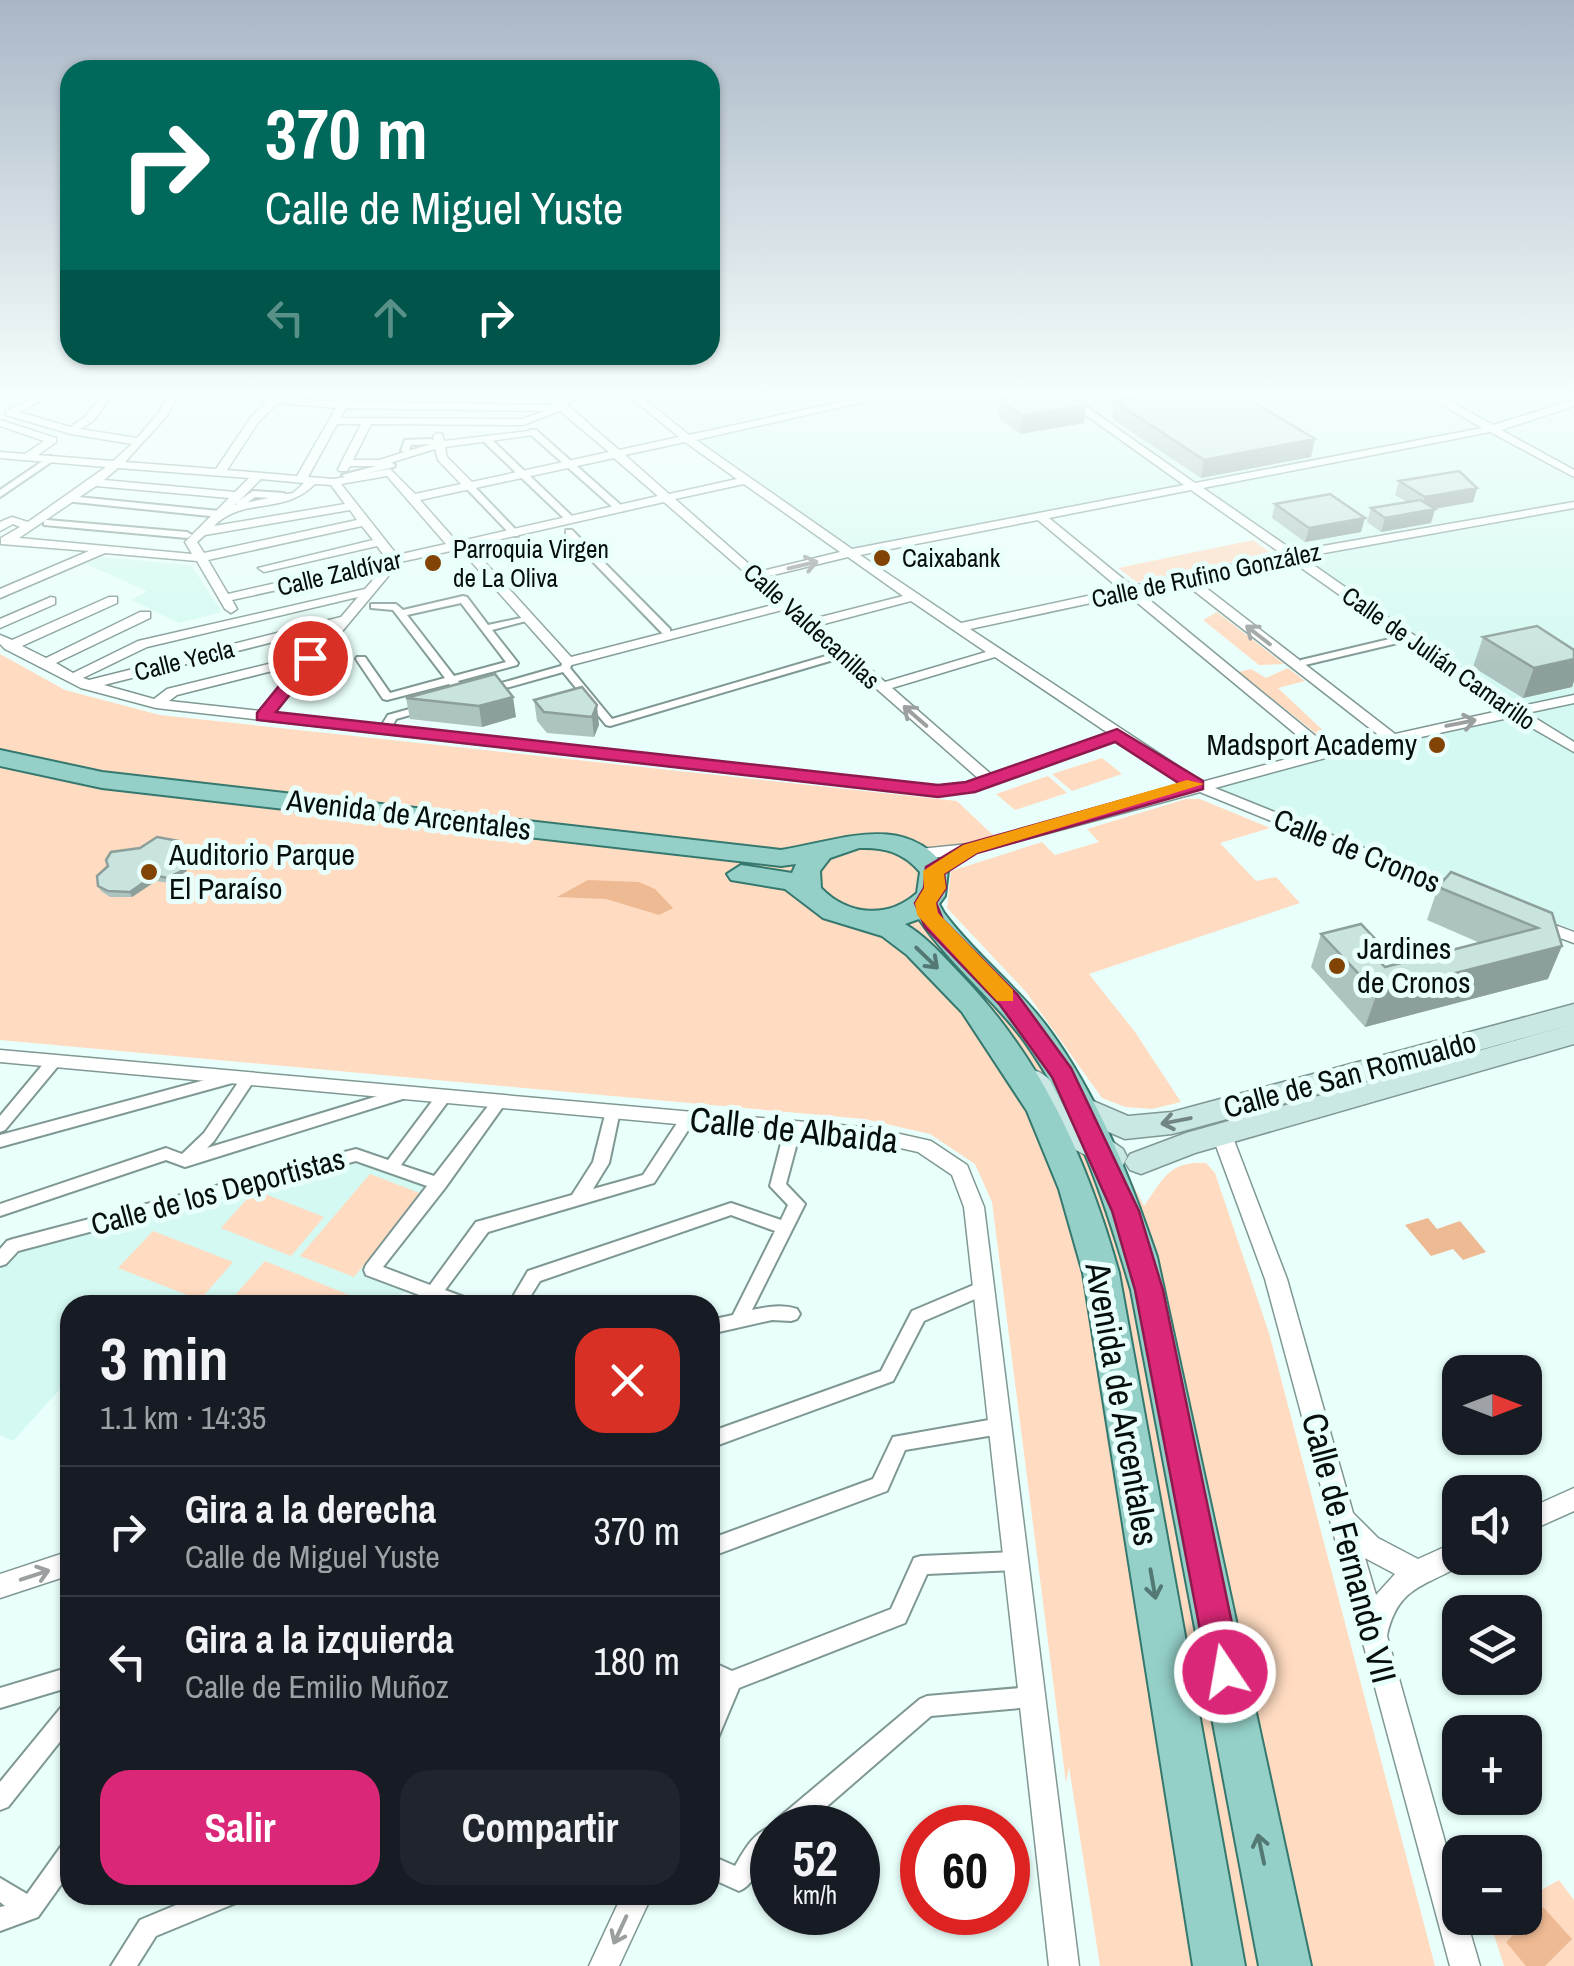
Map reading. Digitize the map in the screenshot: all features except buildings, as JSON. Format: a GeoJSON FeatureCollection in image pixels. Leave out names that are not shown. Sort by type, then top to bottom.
{"type":"FeatureCollection","features":[{"type":"Feature","properties":{"kind":"main road","name":"Avenida de Arcentales"},"geometry":{"type":"LineString","coordinates":[[0,758],[102,780],[782,858],[820,852]]}},
{"type":"Feature","properties":{"kind":"main road","name":"Avenida de Arcentales"},"geometry":{"type":"LineString","coordinates":[[0,777],[103,796],[776,878],[807,890]]}},
{"type":"Feature","properties":{"kind":"main road"},"geometry":{"type":"LineString","coordinates":[[870,839],[897,843],[927,863],[935,888],[925,903],[907,914],[870,921],[826,909],[807,890],[806,870],[820,852],[842,842],[870,839]]}},
{"type":"Feature","properties":{"kind":"main road","name":"Avenida de Arcentales"},"geometry":{"type":"LineString","coordinates":[[925,903],[933,922],[1035,1032],[1079,1106],[1125,1211],[1153,1312],[1285,1966]]}},
{"type":"Feature","properties":{"kind":"main road","name":"Avenida de Arcentales"},"geometry":{"type":"LineString","coordinates":[[870,921],[898,928],[977,1008],[1029,1078],[1065,1152],[1087,1213],[1101,1273],[1219,1966]]}},
{"type":"Feature","properties":{"kind":"main road","name":"Calle de San Romualdo"},"geometry":{"type":"LineString","coordinates":[[1124,1128],[1172,1123],[1574,1014]]}},
{"type":"Feature","properties":{"kind":"main road","name":"Calle de San Romualdo"},"geometry":{"type":"LineString","coordinates":[[1142,1162],[1222,1134],[1574,1034]]}},
{"type":"Feature","properties":{"kind":"main road"},"geometry":{"type":"LineString","coordinates":[[1029,1078],[1052,1099],[1071,1133],[1100,1152],[1142,1162],[1130,1186],[1156,1284],[1153,1312]]}},
{"type":"Feature","properties":{"kind":"main road"},"geometry":{"type":"LineString","coordinates":[[1079,1106],[1124,1128],[1100,1152],[1084,1190],[1087,1213]]}},
{"type":"Feature","properties":{"kind":"street"},"geometry":{"type":"LineString","coordinates":[[4,542],[87,485]]}},
{"type":"Feature","properties":{"kind":"street"},"geometry":{"type":"LineString","coordinates":[[113,485],[239,500]]}},
{"type":"Feature","properties":{"kind":"street"},"geometry":{"type":"LineString","coordinates":[[239,500],[252,485]]}},
{"type":"Feature","properties":{"kind":"street"},"geometry":{"type":"LineString","coordinates":[[68,500],[221,513],[297,496],[304,485]]}},
{"type":"Feature","properties":{"kind":"street"},"geometry":{"type":"LineString","coordinates":[[263,716],[395,560],[352,506],[344,485]]}},
{"type":"Feature","properties":{"kind":"street"},"geometry":{"type":"LineString","coordinates":[[402,485],[526,618],[610,722],[843,654]]}},
{"type":"Feature","properties":{"kind":"street"},"geometry":{"type":"LineString","coordinates":[[414,498],[474,485]]}},
{"type":"Feature","properties":{"kind":"street"},"geometry":{"type":"LineString","coordinates":[[532,485],[666,631]]}},
{"type":"Feature","properties":{"kind":"street"},"geometry":{"type":"LineString","coordinates":[[593,485],[620,509]]}},
{"type":"Feature","properties":{"kind":"street","name":"Calle Valdecanillas"},"geometry":{"type":"LineString","coordinates":[[652,485],[989,780]]}},
{"type":"Feature","properties":{"kind":"street","name":"Calle Zaldívar"},"geometry":{"type":"LineString","coordinates":[[198,558],[229,604],[395,560],[570,526],[620,509],[724,485]]}},
{"type":"Feature","properties":{"kind":"street","name":"Calle de Cronos"},"geometry":{"type":"LineString","coordinates":[[752,485],[958,628],[1196,785],[1474,898]]}},
{"type":"Feature","properties":{"kind":"street","name":"Calle de Julián Camarillo"},"geometry":{"type":"LineString","coordinates":[[1194,485],[1515,712],[1574,748]]}},
{"type":"Feature","properties":{"kind":"street"},"geometry":{"type":"LineString","coordinates":[[756,576],[1208,485]]}},
{"type":"Feature","properties":{"kind":"street"},"geometry":{"type":"LineString","coordinates":[[468,486],[515,534]]}},
{"type":"Feature","properties":{"kind":"street"},"geometry":{"type":"LineString","coordinates":[[198,558],[191,542],[194,534],[239,500],[254,494],[284,496]]}},
{"type":"Feature","properties":{"kind":"street","name":"Calle de Rufino González"},"geometry":{"type":"LineString","coordinates":[[958,628],[1292,555],[1574,505]]}},
{"type":"Feature","properties":{"kind":"street"},"geometry":{"type":"LineString","coordinates":[[48,522],[194,534],[334,506],[352,506]]}},
{"type":"Feature","properties":{"kind":"street"},"geometry":{"type":"LineString","coordinates":[[1042,518],[1328,753]]}},
{"type":"Feature","properties":{"kind":"street"},"geometry":{"type":"LineString","coordinates":[[4,521],[28,526]]}},
{"type":"Feature","properties":{"kind":"street"},"geometry":{"type":"LineString","coordinates":[[4,542],[198,558],[364,522]]}},
{"type":"Feature","properties":{"kind":"street"},"geometry":{"type":"LineString","coordinates":[[264,568],[380,542]]}},
{"type":"Feature","properties":{"kind":"street"},"geometry":{"type":"LineString","coordinates":[[0,594],[102,550]]}},
{"type":"Feature","properties":{"kind":"street"},"geometry":{"type":"LineString","coordinates":[[1187,580],[1390,737]]}},
{"type":"Feature","properties":{"kind":"street"},"geometry":{"type":"LineString","coordinates":[[79,682],[111,659],[143,644],[364,592]]}},
{"type":"Feature","properties":{"kind":"street"},"geometry":{"type":"LineString","coordinates":[[809,624],[913,597]]}},
{"type":"Feature","properties":{"kind":"street"},"geometry":{"type":"LineString","coordinates":[[361,660],[387,697],[513,663],[463,599],[401,614]]}},
{"type":"Feature","properties":{"kind":"street"},"geometry":{"type":"LineString","coordinates":[[5,643],[113,600]]}},
{"type":"Feature","properties":{"kind":"street"},"geometry":{"type":"LineString","coordinates":[[0,624],[51,601]]}},
{"type":"Feature","properties":{"kind":"street"},"geometry":{"type":"LineString","coordinates":[[481,692],[788,605]]}},
{"type":"Feature","properties":{"kind":"street"},"geometry":{"type":"LineString","coordinates":[[375,606],[396,608],[465,696]]}},
{"type":"Feature","properties":{"kind":"street"},"geometry":{"type":"LineString","coordinates":[[44,664],[145,615]]}},
{"type":"Feature","properties":{"kind":"street"},"geometry":{"type":"LineString","coordinates":[[487,628],[526,618]]}},
{"type":"Feature","properties":{"kind":"street","name":"Calle Yecla"},"geometry":{"type":"LineString","coordinates":[[79,682],[124,675],[340,621]]}},
{"type":"Feature","properties":{"kind":"street"},"geometry":{"type":"LineString","coordinates":[[1305,662],[1398,640]]}},
{"type":"Feature","properties":{"kind":"street"},"geometry":{"type":"LineString","coordinates":[[5,643],[79,682],[156,704],[938,791],[989,780],[1117,735]]}},
{"type":"Feature","properties":{"kind":"street"},"geometry":{"type":"LineString","coordinates":[[880,687],[996,653]]}},
{"type":"Feature","properties":{"kind":"street"},"geometry":{"type":"LineString","coordinates":[[156,704],[172,692],[310,658]]}},
{"type":"Feature","properties":{"kind":"street"},"geometry":{"type":"LineString","coordinates":[[111,659],[104,669],[124,675]]}},
{"type":"Feature","properties":{"kind":"street"},"geometry":{"type":"LineString","coordinates":[[927,863],[1196,785],[1390,737],[1574,699]]}},
{"type":"Feature","properties":{"kind":"street"},"geometry":{"type":"LineString","coordinates":[[388,723],[392,717],[446,701]]}},
{"type":"Feature","properties":{"kind":"street"},"geometry":{"type":"LineString","coordinates":[[1524,918],[1574,938]]}},
{"type":"Feature","properties":{"kind":"street","name":"Calle de Albaida"},"geometry":{"type":"LineString","coordinates":[[0,1056],[873,1135],[924,1146],[960,1170],[974,1207],[1064,1966]]}},
{"type":"Feature","properties":{"kind":"street"},"geometry":{"type":"LineString","coordinates":[[0,1126],[54,1061]]}},
{"type":"Feature","properties":{"kind":"street"},"geometry":{"type":"LineString","coordinates":[[0,1141],[240,1078]]}},
{"type":"Feature","properties":{"kind":"street"},"geometry":{"type":"LineString","coordinates":[[185,1161],[209,1137],[240,1078]]}},
{"type":"Feature","properties":{"kind":"street"},"geometry":{"type":"LineString","coordinates":[[2,1211],[166,1154],[185,1161],[405,1093]]}},
{"type":"Feature","properties":{"kind":"street"},"geometry":{"type":"LineString","coordinates":[[391,1167],[444,1096]]}},
{"type":"Feature","properties":{"kind":"street"},"geometry":{"type":"LineString","coordinates":[[441,1295],[372,1270],[500,1101]]}},
{"type":"Feature","properties":{"kind":"street"},"geometry":{"type":"LineString","coordinates":[[577,1200],[601,1163],[612,1111]]}},
{"type":"Feature","properties":{"kind":"street"},"geometry":{"type":"LineString","coordinates":[[433,1292],[482,1228],[648,1179],[688,1118]]}},
{"type":"Feature","properties":{"kind":"street"},"geometry":{"type":"LineString","coordinates":[[739,1319],[796,1204],[778,1186],[793,1128]]}},
{"type":"Feature","properties":{"kind":"street","name":"Calle de Fernando VII"},"geometry":{"type":"LineString","coordinates":[[1222,1134],[1276,1280],[1465,1966]]}},
{"type":"Feature","properties":{"kind":"street","name":"Calle de los Deportistas"},"geometry":{"type":"LineString","coordinates":[[0,1259],[12,1246],[356,1155],[439,1184]]}},
{"type":"Feature","properties":{"kind":"street"},"geometry":{"type":"LineString","coordinates":[[522,1295],[534,1276],[730,1209],[785,1228]]}},
{"type":"Feature","properties":{"kind":"street"},"geometry":{"type":"LineString","coordinates":[[720,1436],[888,1376],[918,1316],[984,1288]]}},
{"type":"Feature","properties":{"kind":"street"},"geometry":{"type":"LineString","coordinates":[[720,1324],[791,1314]]}},
{"type":"Feature","properties":{"kind":"street"},"geometry":{"type":"LineString","coordinates":[[720,1544],[880,1485],[899,1443],[1000,1426]]}},
{"type":"Feature","properties":{"kind":"street"},"geometry":{"type":"LineString","coordinates":[[1542,1514],[1574,1499]]}},
{"type":"Feature","properties":{"kind":"street"},"geometry":{"type":"LineString","coordinates":[[1337,1510],[1359,1540],[1380,1556],[1418,1571]]}},
{"type":"Feature","properties":{"kind":"street"},"geometry":{"type":"LineString","coordinates":[[1374,1643],[1377,1614],[1390,1591],[1442,1560]]}},
{"type":"Feature","properties":{"kind":"street"},"geometry":{"type":"LineString","coordinates":[[720,1708],[732,1681],[898,1616],[922,1565],[1015,1561]]}},
{"type":"Feature","properties":{"kind":"street"},"geometry":{"type":"LineString","coordinates":[[0,1586],[60,1566]]}},
{"type":"Feature","properties":{"kind":"street"},"geometry":{"type":"LineString","coordinates":[[720,1676],[732,1681]]}},
{"type":"Feature","properties":{"kind":"street"},"geometry":{"type":"LineString","coordinates":[[0,1698],[60,1680]]}},
{"type":"Feature","properties":{"kind":"street"},"geometry":{"type":"LineString","coordinates":[[811,1805],[927,1706],[1030,1697]]}},
{"type":"Feature","properties":{"kind":"street"},"geometry":{"type":"LineString","coordinates":[[0,1799],[60,1724]]}},
{"type":"Feature","properties":{"kind":"street"},"geometry":{"type":"LineString","coordinates":[[720,1871],[739,1880],[750,1862]]}},
{"type":"Feature","properties":{"kind":"street"},"geometry":{"type":"LineString","coordinates":[[0,1919],[30,1909],[60,1867]]}},
{"type":"Feature","properties":{"kind":"street"},"geometry":{"type":"LineString","coordinates":[[0,1888],[30,1909]]}},
{"type":"Feature","properties":{"kind":"street"},"geometry":{"type":"LineString","coordinates":[[123,1966],[148,1928],[204,1905]]}},
{"type":"Feature","properties":{"kind":"street"},"geometry":{"type":"LineString","coordinates":[[604,1966],[632,1905]]}},
{"type":"Feature","properties":{"kind":"shaded area"},"geometry":{"type":"Polygon","coordinates":[[[756,485],[1574,485],[1574,930],[1196,785],[1513,712],[1197,487],[850,553],[756,485]]]}},
{"type":"Feature","properties":{"kind":"shaded area"},"geometry":{"type":"Polygon","coordinates":[[[1253,540],[1272,554],[1137,582],[1118,568],[1253,540]]]}},
{"type":"Feature","properties":{"kind":"shaded area"},"geometry":{"type":"Polygon","coordinates":[[[102,557],[191,565],[222,612],[179,623],[131,600],[147,591],[86,564],[102,557]]]}},
{"type":"Feature","properties":{"kind":"shaded area"},"geometry":{"type":"Polygon","coordinates":[[[1217,612],[1284,664],[1259,665],[1203,620],[1217,612]]]}},
{"type":"Feature","properties":{"kind":"shaded area"},"geometry":{"type":"Polygon","coordinates":[[[0,654],[65,690],[160,715],[957,801],[994,836],[938,856],[937,911],[1002,980],[1054,1049],[1100,1123],[1144,1206],[1168,1174],[1183,1165],[1206,1163],[1215,1173],[1269,1333],[1435,1966],[1100,1966],[1069,1767],[1066,1783],[992,1202],[975,1164],[930,1134],[864,1119],[0,1040],[0,654]]]}},
{"type":"Feature","properties":{"kind":"shaded area"},"geometry":{"type":"Polygon","coordinates":[[[1288,668],[1305,681],[1278,688],[1332,739],[1324,740],[1239,672],[1251,669],[1266,678],[1288,668]]]}},
{"type":"Feature","properties":{"kind":"shaded area"},"geometry":{"type":"Polygon","coordinates":[[[1102,758],[1122,774],[1072,791],[1052,774],[1102,758]]]}},
{"type":"Feature","properties":{"kind":"shaded area"},"geometry":{"type":"Polygon","coordinates":[[[1048,776],[1067,793],[1015,810],[996,794],[1048,776]]]}},
{"type":"Feature","properties":{"kind":"shaded area"},"geometry":{"type":"Polygon","coordinates":[[[1186,799],[1200,799],[1270,828],[1220,843],[1256,881],[1276,877],[1300,903],[1089,974],[1135,1032],[1181,1102],[1152,1109],[1125,1107],[1102,1098],[1026,992],[947,908],[951,871],[1042,842],[1055,855],[1099,842],[1087,829],[1186,799]]]}},
{"type":"Feature","properties":{"kind":"shaded area"},"geometry":{"type":"Polygon","coordinates":[[[588,880],[639,882],[655,889],[673,908],[659,915],[606,899],[557,897],[588,880]]]}},
{"type":"Feature","properties":{"kind":"shaded area"},"geometry":{"type":"Polygon","coordinates":[[[353,1161],[430,1189],[362,1272],[405,1290],[401,1295],[60,1295],[60,1389],[13,1441],[0,1435],[0,1270],[18,1252],[353,1161]]]}},
{"type":"Feature","properties":{"kind":"shaded area"},"geometry":{"type":"Polygon","coordinates":[[[370,1174],[422,1194],[354,1277],[300,1256],[370,1174]]]}},
{"type":"Feature","properties":{"kind":"shaded area"},"geometry":{"type":"Polygon","coordinates":[[[255,1190],[324,1217],[291,1256],[221,1228],[255,1190]]]}},
{"type":"Feature","properties":{"kind":"shaded area"},"geometry":{"type":"Polygon","coordinates":[[[1428,1218],[1437,1229],[1460,1221],[1486,1252],[1463,1260],[1453,1249],[1431,1256],[1405,1225],[1428,1218]]]}},
{"type":"Feature","properties":{"kind":"shaded area"},"geometry":{"type":"Polygon","coordinates":[[[153,1231],[233,1262],[204,1295],[187,1295],[118,1268],[153,1231]]]}},
{"type":"Feature","properties":{"kind":"shaded area"},"geometry":{"type":"Polygon","coordinates":[[[265,1261],[349,1295],[235,1295],[265,1261]]]}},
{"type":"Feature","properties":{"kind":"shaded area"},"geometry":{"type":"Polygon","coordinates":[[[1559,1880],[1574,1900],[1574,1966],[1504,1966],[1494,1935],[1542,1935],[1542,1890],[1559,1880]]]}},
{"type":"Feature","properties":{"kind":"shaded area"},"geometry":{"type":"Polygon","coordinates":[[[1542,1908],[1572,1939],[1545,1966],[1526,1966],[1506,1942],[1513,1935],[1542,1935],[1542,1908]]]}},
{"type":"Feature","properties":{"kind":"slow traffic"},"geometry":{"type":"LineString","coordinates":[[1005,995],[928,915],[925,903],[935,888],[934,871],[970,849],[1194,784]]}},
{"type":"Feature","properties":{"kind":"place","name":"Caixabank"},"geometry":{"type":"Point","coordinates":[882,558]}},
{"type":"Feature","properties":{"kind":"place","name":"Parroquia Virgen de La Oliva"},"geometry":{"type":"Point","coordinates":[433,563]}},
{"type":"Feature","properties":{"kind":"place","name":"Madsport Academy"},"geometry":{"type":"Point","coordinates":[1437,745]}},
{"type":"Feature","properties":{"kind":"place","name":"Auditorio Parque El Paraíso"},"geometry":{"type":"Point","coordinates":[149,872]}},
{"type":"Feature","properties":{"kind":"place","name":"Jardines de Cronos"},"geometry":{"type":"Point","coordinates":[1337,966]}},
{"type":"Feature","properties":{"kind":"route"},"geometry":{"type":"LineString","coordinates":[[310,658],[263,716],[938,791],[968,788],[1117,735],[1196,785],[970,849],[934,871],[935,888],[925,903],[933,922],[1035,1032],[1079,1106],[1125,1211],[1149,1290],[1225,1672]]}}]}
